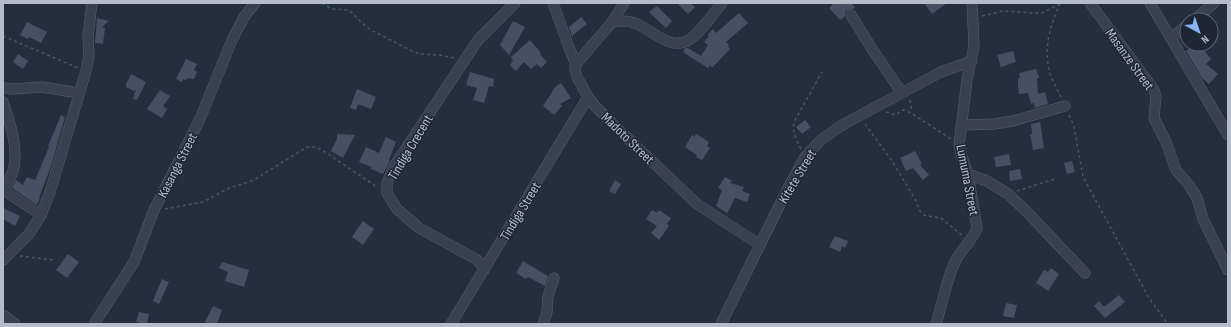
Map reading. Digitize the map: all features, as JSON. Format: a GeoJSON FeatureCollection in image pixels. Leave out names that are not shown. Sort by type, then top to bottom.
{"type":"FeatureCollection","features":[{"type":"Feature","properties":{"kind":"street"},"geometry":{"type":"LineString","coordinates":[[6,257],[29,234],[41,215],[50,192],[86,71],[89,56],[88,36],[92,3]]}},
{"type":"Feature","properties":{"kind":"street","name":"Kasanga Street"},"geometry":{"type":"LineString","coordinates":[[94,324],[134,262],[154,210],[200,119],[232,40],[244,17],[255,3]]}},
{"type":"Feature","properties":{"kind":"street","name":"Tindiga Crecent"},"geometry":{"type":"LineString","coordinates":[[484,270],[476,259],[420,228],[397,209],[387,193],[387,183],[393,168],[465,59],[490,27],[515,3]]}},
{"type":"Feature","properties":{"kind":"street"},"geometry":{"type":"LineString","coordinates":[[576,64],[613,21],[624,3]]}},
{"type":"Feature","properties":{"kind":"street"},"geometry":{"type":"LineString","coordinates":[[613,21],[626,20],[649,30],[666,41],[678,44],[687,41],[697,33],[722,3]]}},
{"type":"Feature","properties":{"kind":"street","name":"Lumuma Street"},"geometry":{"type":"LineString","coordinates":[[936,324],[954,263],[974,235],[977,228],[968,174],[959,145],[967,80],[974,46],[972,3]]}},
{"type":"Feature","properties":{"kind":"street","name":"Masanze Street"},"geometry":{"type":"LineString","coordinates":[[1090,3],[1154,90],[1156,96],[1154,118],[1166,142],[1176,170],[1189,185],[1197,198],[1203,219],[1228,270]]}},
{"type":"Feature","properties":{"kind":"street"},"geometry":{"type":"LineString","coordinates":[[1150,3],[1186,67],[1228,135]]}},
{"type":"Feature","properties":{"kind":"street"},"geometry":{"type":"LineString","coordinates":[[1203,12],[1214,3]]}},
{"type":"Feature","properties":{"kind":"street","name":"Madoto Street"},"geometry":{"type":"LineString","coordinates":[[554,4],[576,64],[575,69],[588,97],[618,129],[697,204],[760,245]]}},
{"type":"Feature","properties":{"kind":"street"},"geometry":{"type":"LineString","coordinates":[[851,15],[872,49],[904,91]]}},
{"type":"Feature","properties":{"kind":"street"},"geometry":{"type":"LineString","coordinates":[[1171,38],[1179,32]]}},
{"type":"Feature","properties":{"kind":"street","name":"Kitete Street"},"geometry":{"type":"LineString","coordinates":[[721,324],[788,188],[805,158],[814,147],[831,132],[904,91],[941,72],[972,61]]}},
{"type":"Feature","properties":{"kind":"street"},"geometry":{"type":"LineString","coordinates":[[3,88],[13,89],[42,87],[79,93]]}},
{"type":"Feature","properties":{"kind":"street","name":"Tindiga Street"},"geometry":{"type":"LineString","coordinates":[[451,324],[588,97]]}},
{"type":"Feature","properties":{"kind":"street"},"geometry":{"type":"LineString","coordinates":[[3,102],[9,121],[14,146],[14,168],[3,190],[41,215]]}},
{"type":"Feature","properties":{"kind":"street"},"geometry":{"type":"LineString","coordinates":[[961,125],[994,124],[1013,121],[1065,106]]}},
{"type":"Feature","properties":{"kind":"street"},"geometry":{"type":"LineString","coordinates":[[968,174],[987,182],[1008,194],[1085,272]]}},
{"type":"Feature","properties":{"kind":"street"},"geometry":{"type":"LineString","coordinates":[[543,324],[547,312],[548,296],[554,278]]}},
{"type":"Feature","properties":{"kind":"street"},"geometry":{"type":"LineString","coordinates":[[3,315],[15,324]]}},
{"type":"Feature","properties":{"kind":"path"},"geometry":{"type":"LineString","coordinates":[[322,3],[332,9],[348,10],[371,30],[412,51],[420,54],[465,59]]}},
{"type":"Feature","properties":{"kind":"path"},"geometry":{"type":"LineString","coordinates":[[973,19],[1002,11],[1042,13],[1061,3]]}},
{"type":"Feature","properties":{"kind":"path"},"geometry":{"type":"LineString","coordinates":[[1061,3],[1051,24],[1047,60],[1051,75],[1074,126],[1082,176],[1149,298],[1168,324]]}},
{"type":"Feature","properties":{"kind":"path"},"geometry":{"type":"LineString","coordinates":[[3,36],[86,71]]}},
{"type":"Feature","properties":{"kind":"path"},"geometry":{"type":"LineString","coordinates":[[805,158],[795,139],[793,129],[794,122],[822,72]]}},
{"type":"Feature","properties":{"kind":"path"},"geometry":{"type":"LineString","coordinates":[[904,91],[911,106],[911,112]]}},
{"type":"Feature","properties":{"kind":"path"},"geometry":{"type":"LineString","coordinates":[[876,107],[894,116],[904,110],[911,112],[959,145]]}},
{"type":"Feature","properties":{"kind":"path"},"geometry":{"type":"LineString","coordinates":[[859,116],[892,161],[922,213],[941,218],[969,242]]}},
{"type":"Feature","properties":{"kind":"path"},"geometry":{"type":"LineString","coordinates":[[154,210],[203,202],[227,190],[254,180],[307,147],[312,146],[325,152],[387,193]]}},
{"type":"Feature","properties":{"kind":"path"},"geometry":{"type":"LineString","coordinates":[[1008,194],[1055,179]]}},
{"type":"Feature","properties":{"kind":"path"},"geometry":{"type":"LineString","coordinates":[[6,257],[54,260]]}},
{"type":"Feature","properties":{"kind":"building"},"geometry":{"type":"Polygon","coordinates":[[[677,3],[690,3],[695,7],[688,14],[677,3]]]}},
{"type":"Feature","properties":{"kind":"building"},"geometry":{"type":"Polygon","coordinates":[[[834,3],[851,3],[855,7],[847,10],[845,12],[845,16],[840,20],[829,8],[834,3]]]}},
{"type":"Feature","properties":{"kind":"building"},"geometry":{"type":"Polygon","coordinates":[[[924,3],[947,3],[932,14],[924,3]]]}},
{"type":"Feature","properties":{"kind":"building"},"geometry":{"type":"Polygon","coordinates":[[[657,6],[672,21],[666,28],[649,12],[657,6]]]}},
{"type":"Feature","properties":{"kind":"building"},"geometry":{"type":"Polygon","coordinates":[[[739,13],[748,23],[726,42],[730,49],[712,68],[710,65],[708,68],[683,52],[685,48],[688,48],[701,56],[708,45],[704,42],[709,36],[707,35],[713,29],[716,33],[739,13]]]}},
{"type":"Feature","properties":{"kind":"building"},"geometry":{"type":"Polygon","coordinates":[[[581,17],[587,24],[572,36],[569,27],[581,17]]]}},
{"type":"Feature","properties":{"kind":"building"},"geometry":{"type":"Polygon","coordinates":[[[97,18],[109,21],[102,27],[105,28],[103,44],[95,43],[97,18]]]}},
{"type":"Feature","properties":{"kind":"building"},"geometry":{"type":"Polygon","coordinates":[[[513,21],[525,27],[509,55],[500,45],[513,21]]]}},
{"type":"Feature","properties":{"kind":"building"},"geometry":{"type":"Polygon","coordinates":[[[27,22],[47,32],[41,43],[29,37],[28,39],[20,35],[27,22]]]}},
{"type":"Feature","properties":{"kind":"building"},"geometry":{"type":"Polygon","coordinates":[[[530,40],[547,62],[541,68],[537,64],[531,69],[524,62],[516,71],[510,65],[513,61],[511,57],[530,40]]]}},
{"type":"Feature","properties":{"kind":"building"},"geometry":{"type":"Polygon","coordinates":[[[1013,51],[1016,62],[1001,67],[997,55],[1013,51]]]}},
{"type":"Feature","properties":{"kind":"building"},"geometry":{"type":"Polygon","coordinates":[[[1187,52],[1205,52],[1211,59],[1206,64],[1218,74],[1209,84],[1202,78],[1187,52]]]}},
{"type":"Feature","properties":{"kind":"building"},"geometry":{"type":"Polygon","coordinates":[[[18,54],[28,61],[23,69],[13,62],[18,54]]]}},
{"type":"Feature","properties":{"kind":"building"},"geometry":{"type":"Polygon","coordinates":[[[186,59],[197,64],[194,70],[197,72],[194,79],[183,79],[182,82],[176,79],[186,59]]]}},
{"type":"Feature","properties":{"kind":"building"},"geometry":{"type":"Polygon","coordinates":[[[1036,69],[1039,78],[1037,78],[1038,94],[1045,92],[1048,104],[1035,108],[1034,103],[1031,104],[1028,93],[1019,94],[1018,78],[1020,78],[1019,73],[1036,69]]]}},
{"type":"Feature","properties":{"kind":"building"},"geometry":{"type":"Polygon","coordinates":[[[470,72],[494,79],[493,87],[489,86],[484,103],[473,100],[477,88],[466,85],[470,72]]]}},
{"type":"Feature","properties":{"kind":"building"},"geometry":{"type":"Polygon","coordinates":[[[131,74],[146,82],[137,100],[133,99],[136,89],[134,91],[126,87],[131,74]]]}},
{"type":"Feature","properties":{"kind":"building"},"geometry":{"type":"Polygon","coordinates":[[[561,83],[571,98],[560,104],[562,106],[554,115],[543,106],[556,86],[561,83]]]}},
{"type":"Feature","properties":{"kind":"building"},"geometry":{"type":"Polygon","coordinates":[[[357,89],[376,97],[371,109],[358,104],[356,110],[350,108],[357,89]]]}},
{"type":"Feature","properties":{"kind":"building"},"geometry":{"type":"Polygon","coordinates":[[[160,90],[170,96],[163,106],[167,109],[162,118],[147,109],[160,90]]]}},
{"type":"Feature","properties":{"kind":"building"},"geometry":{"type":"Polygon","coordinates":[[[61,115],[65,117],[51,166],[37,205],[12,188],[16,180],[23,185],[27,177],[35,180],[61,115]]]}},
{"type":"Feature","properties":{"kind":"building"},"geometry":{"type":"Polygon","coordinates":[[[805,120],[811,127],[802,134],[796,127],[805,120]]]}},
{"type":"Feature","properties":{"kind":"building"},"geometry":{"type":"Polygon","coordinates":[[[1040,122],[1044,148],[1033,150],[1030,134],[1032,134],[1031,124],[1040,122]]]}},
{"type":"Feature","properties":{"kind":"building"},"geometry":{"type":"Polygon","coordinates":[[[337,134],[355,135],[343,158],[331,151],[337,139],[337,134]]]}},
{"type":"Feature","properties":{"kind":"building"},"geometry":{"type":"Polygon","coordinates":[[[696,134],[709,142],[707,146],[710,148],[702,160],[696,157],[697,155],[685,147],[692,135],[694,137],[696,134]]]}},
{"type":"Feature","properties":{"kind":"building"},"geometry":{"type":"Polygon","coordinates":[[[386,137],[396,142],[390,160],[383,174],[371,169],[372,167],[359,162],[366,147],[379,153],[386,137]]]}},
{"type":"Feature","properties":{"kind":"building"},"geometry":{"type":"Polygon","coordinates":[[[915,151],[922,164],[920,165],[929,175],[923,180],[913,168],[906,171],[900,158],[915,151]]]}},
{"type":"Feature","properties":{"kind":"building"},"geometry":{"type":"Polygon","coordinates":[[[1009,154],[1011,165],[996,167],[994,157],[1009,154]]]}},
{"type":"Feature","properties":{"kind":"building"},"geometry":{"type":"Polygon","coordinates":[[[1072,161],[1075,172],[1067,174],[1064,163],[1072,161]]]}},
{"type":"Feature","properties":{"kind":"building"},"geometry":{"type":"Polygon","coordinates":[[[1020,169],[1022,179],[1010,181],[1009,171],[1020,169]]]}},
{"type":"Feature","properties":{"kind":"building"},"geometry":{"type":"Polygon","coordinates":[[[725,177],[732,181],[730,183],[744,187],[742,191],[750,194],[747,202],[735,198],[727,213],[716,206],[722,190],[718,188],[725,177]]]}},
{"type":"Feature","properties":{"kind":"building"},"geometry":{"type":"Polygon","coordinates":[[[615,180],[621,184],[615,194],[609,191],[615,180]]]}},
{"type":"Feature","properties":{"kind":"building"},"geometry":{"type":"Polygon","coordinates":[[[3,208],[20,216],[15,226],[3,219],[3,208]]]}},
{"type":"Feature","properties":{"kind":"building"},"geometry":{"type":"Polygon","coordinates":[[[652,210],[657,213],[659,210],[671,218],[667,224],[669,226],[659,240],[651,233],[657,226],[646,219],[652,210]]]}},
{"type":"Feature","properties":{"kind":"building"},"geometry":{"type":"Polygon","coordinates":[[[363,221],[374,229],[363,245],[352,237],[363,221]]]}},
{"type":"Feature","properties":{"kind":"building"},"geometry":{"type":"Polygon","coordinates":[[[835,236],[848,241],[845,248],[842,246],[840,252],[829,247],[835,236]]]}},
{"type":"Feature","properties":{"kind":"building"},"geometry":{"type":"Polygon","coordinates":[[[68,254],[79,262],[67,278],[56,270],[68,254]]]}},
{"type":"Feature","properties":{"kind":"building"},"geometry":{"type":"Polygon","coordinates":[[[523,261],[548,276],[545,286],[528,277],[526,279],[516,273],[523,261]]]}},
{"type":"Feature","properties":{"kind":"building"},"geometry":{"type":"Polygon","coordinates":[[[222,262],[249,270],[244,287],[225,281],[228,272],[219,268],[222,262]]]}},
{"type":"Feature","properties":{"kind":"building"},"geometry":{"type":"Polygon","coordinates":[[[1051,268],[1059,274],[1048,291],[1036,283],[1044,270],[1048,272],[1051,268]]]}},
{"type":"Feature","properties":{"kind":"building"},"geometry":{"type":"Polygon","coordinates":[[[162,279],[169,282],[159,304],[153,301],[162,279]]]}},
{"type":"Feature","properties":{"kind":"building"},"geometry":{"type":"Polygon","coordinates":[[[1119,295],[1125,302],[1105,318],[1094,306],[1099,301],[1104,307],[1119,295]]]}},
{"type":"Feature","properties":{"kind":"building"},"geometry":{"type":"Polygon","coordinates":[[[1006,303],[1017,305],[1014,318],[1003,316],[1006,303]]]}},
{"type":"Feature","properties":{"kind":"building"},"geometry":{"type":"Polygon","coordinates":[[[213,306],[222,310],[217,324],[209,324],[205,322],[213,306]]]}},
{"type":"Feature","properties":{"kind":"building"},"geometry":{"type":"Polygon","coordinates":[[[139,312],[149,314],[147,324],[136,322],[139,312]]]}}]}
